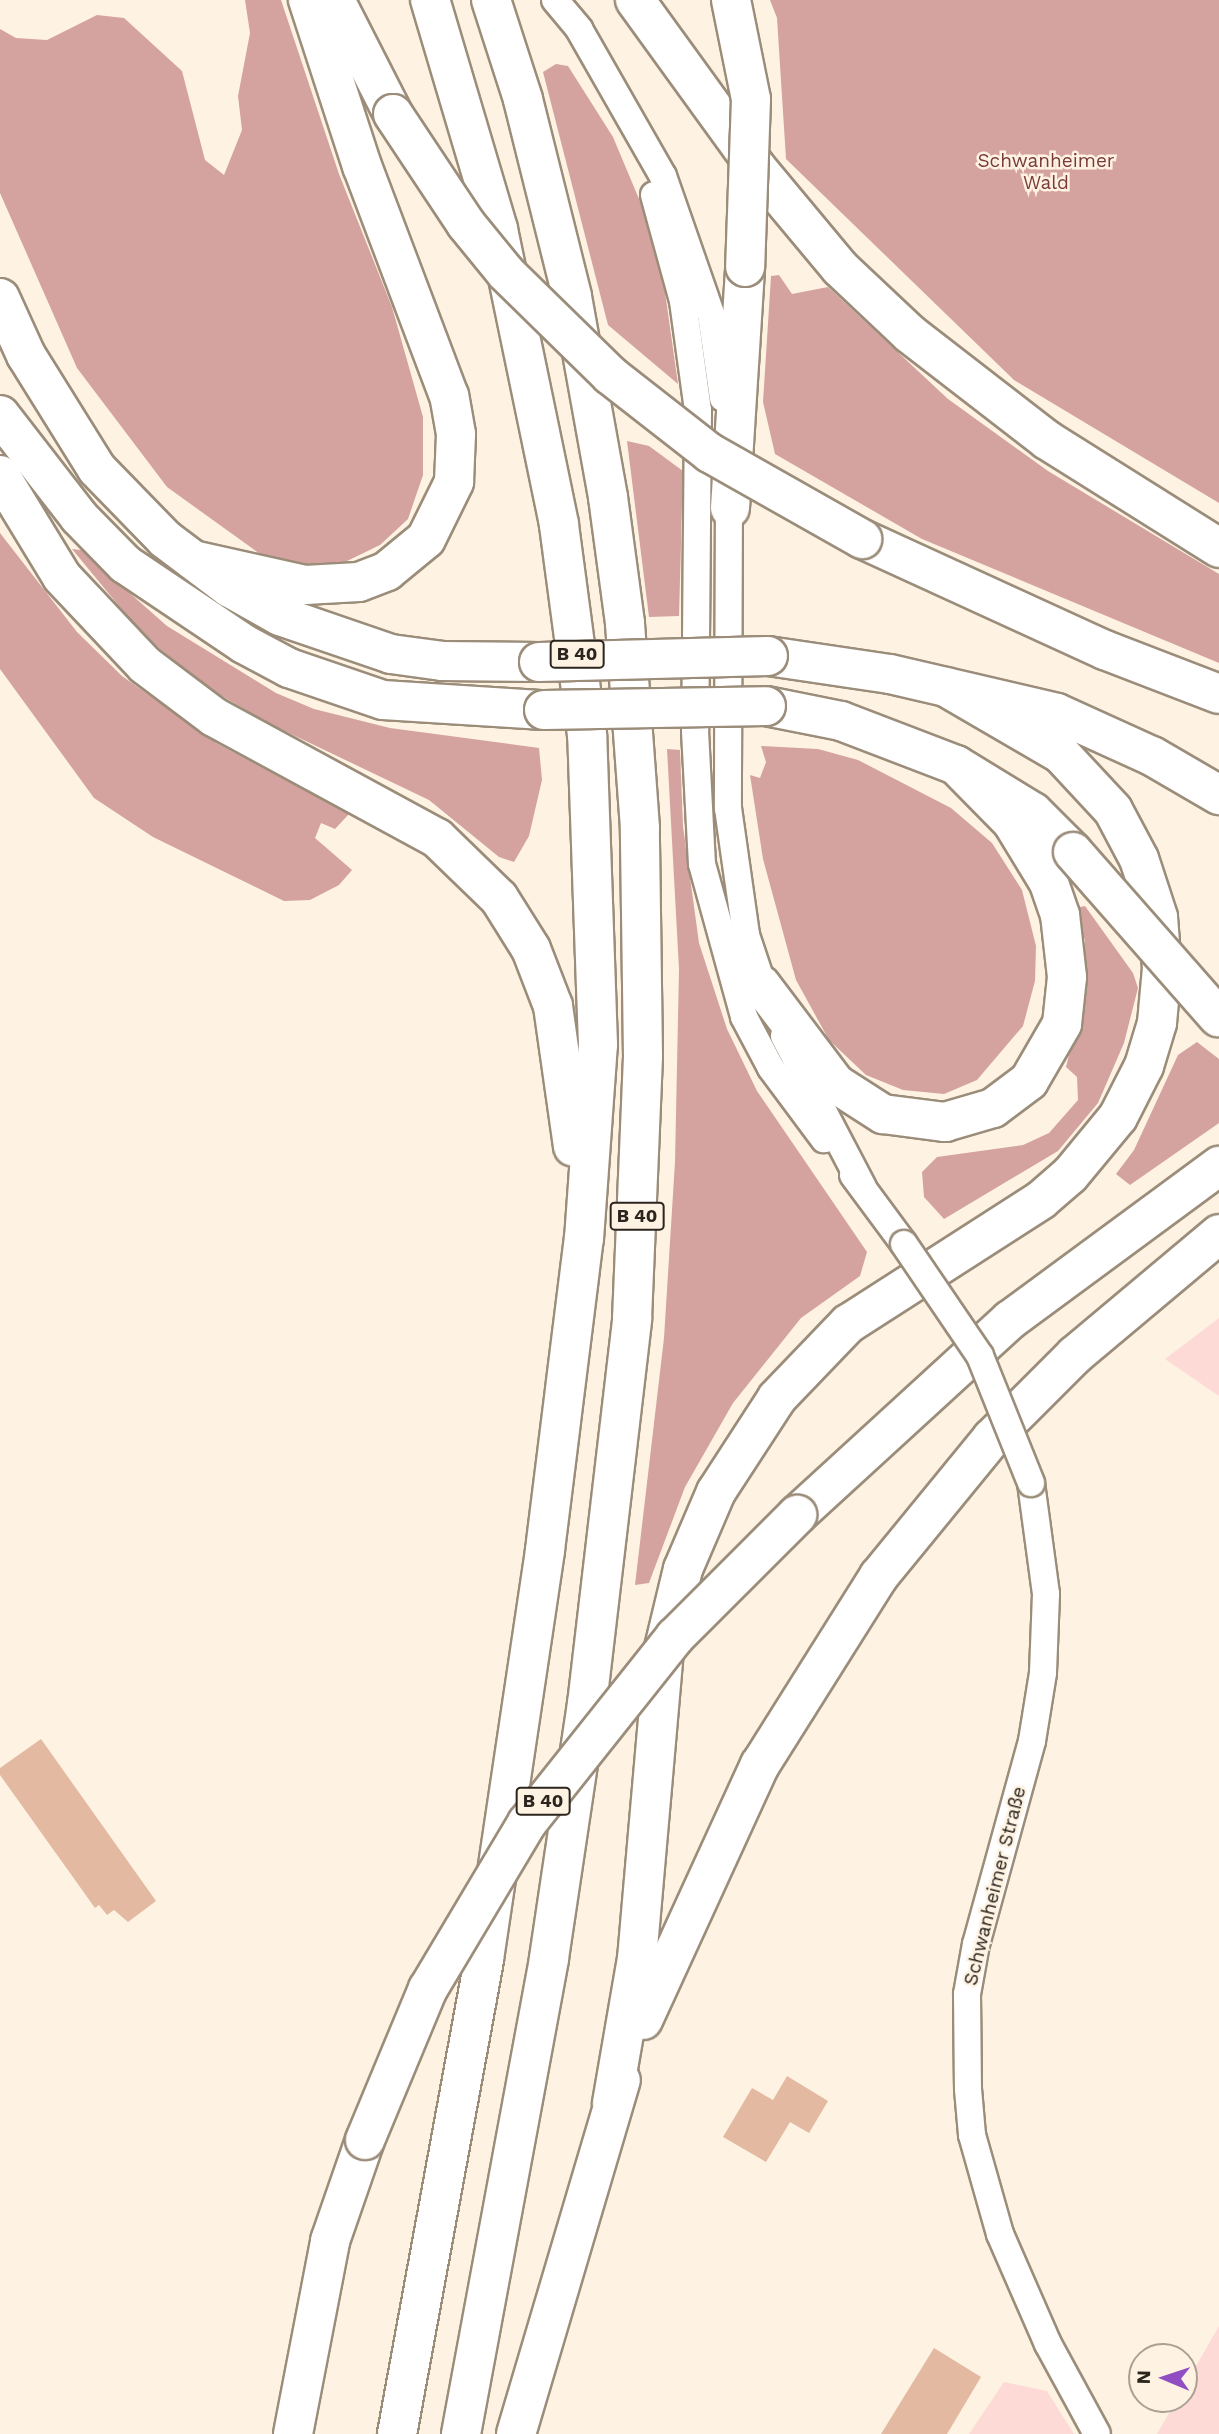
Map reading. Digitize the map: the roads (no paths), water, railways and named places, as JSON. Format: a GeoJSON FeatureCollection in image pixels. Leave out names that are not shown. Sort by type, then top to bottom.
{"type":"FeatureCollection","features":[{"type":"Feature","properties":{"kind":"highway"},"geometry":{"type":"LineString","coordinates":[[193,560],[305,586],[359,582],[387,571],[426,539],[454,482],[456,434],[449,396],[362,166],[307,0]]}},
{"type":"Feature","properties":{"kind":"highway"},"geometry":{"type":"LineString","coordinates":[[335,0],[393,114],[474,234],[548,318],[610,375],[710,453],[862,539],[1105,650],[1219,694]]}},
{"type":"Feature","properties":{"kind":"highway","name":"B 40"},"geometry":{"type":"LineString","coordinates":[[397,2434],[484,1959],[575,1325],[598,1045],[587,735],[559,524],[523,335],[471,128],[430,0]]}},
{"type":"Feature","properties":{"kind":"highway","name":"B 40"},"geometry":{"type":"LineString","coordinates":[[461,2434],[549,1958],[587,1704],[632,1319],[643,1056],[640,828],[625,623],[608,497],[572,296],[523,99],[491,0]]}},
{"type":"Feature","properties":{"kind":"highway"},"geometry":{"type":"LineString","coordinates":[[635,0],[755,166],[840,268],[910,334],[1047,440],[1219,548]]}},
{"type":"Feature","properties":{"kind":"highway"},"geometry":{"type":"LineString","coordinates":[[730,0],[751,99],[730,508]]}},
{"type":"Feature","properties":{"kind":"highway"},"geometry":{"type":"LineString","coordinates":[[0,298],[26,355],[97,469],[165,539],[281,616],[340,640],[442,661],[538,662],[768,656],[946,687],[1057,713],[1152,756],[1219,795]]}},
{"type":"Feature","properties":{"kind":"highway"},"geometry":{"type":"LineString","coordinates":[[0,415],[79,517],[125,564],[244,644],[289,668],[383,700],[544,710],[766,706],[841,721],[956,765],[1033,812],[1073,852],[1219,1018]]}},
{"type":"Feature","properties":{"kind":"highway"},"geometry":{"type":"LineString","coordinates":[[0,475],[62,576],[145,665],[214,717],[437,838],[479,875],[516,922],[553,1006],[569,1099],[575,1325]]}},
{"type":"Feature","properties":{"kind":"highway"},"geometry":{"type":"LineString","coordinates":[[612,2103],[637,1959],[664,1648],[684,1569],[716,1492],[777,1398],[848,1324],[1030,1208],[1070,1175],[1118,1117],[1144,1066],[1157,1023],[1162,968],[1156,908],[1139,859],[1113,810],[1061,754],[946,687]]}},
{"type":"Feature","properties":{"kind":"highway"},"geometry":{"type":"LineString","coordinates":[[761,985],[836,1084],[883,1114],[945,1122],[993,1108],[1029,1081],[1062,1024],[1068,977],[1060,915],[1048,881],[1012,822],[956,765]]}},
{"type":"Feature","properties":{"kind":"highway","name":"B 40"},"geometry":{"type":"LineString","coordinates":[[293,2434],[330,2241],[365,2140],[428,1989],[527,1823],[636,1682],[797,1514],[1010,1321],[1219,1166]]}},
{"type":"Feature","properties":{"kind":"highway"},"geometry":{"type":"LineString","coordinates":[[516,2434],[612,2103],[667,1959],[726,1830],[794,1705],[879,1576],[992,1438],[1075,1355],[1219,1234]]}},
{"type":"Feature","properties":{"kind":"street"},"geometry":{"type":"LineString","coordinates":[[555,0],[605,73],[663,176],[711,314],[722,377],[730,508],[728,808],[738,896],[761,985],[863,1187]]}},
{"type":"Feature","properties":{"kind":"street"},"geometry":{"type":"LineString","coordinates":[[605,73],[665,229],[693,365],[699,483],[696,797],[712,916],[744,1017],[771,1068],[863,1187]]}},
{"type":"Feature","properties":{"kind":"street","name":"Schwanheimer Straße"},"geometry":{"type":"LineString","coordinates":[[863,1187],[980,1356],[1031,1483],[1045,1594],[1043,1673],[1032,1741],[972,1969],[968,2090],[972,2135],[1000,2234],[1048,2344],[1097,2434]]}},
{"type":"Feature","properties":{"kind":"park label","name":"Schwanheimer Wald"},"geometry":{"type":"Point","coordinates":[1046,172]}}]}
